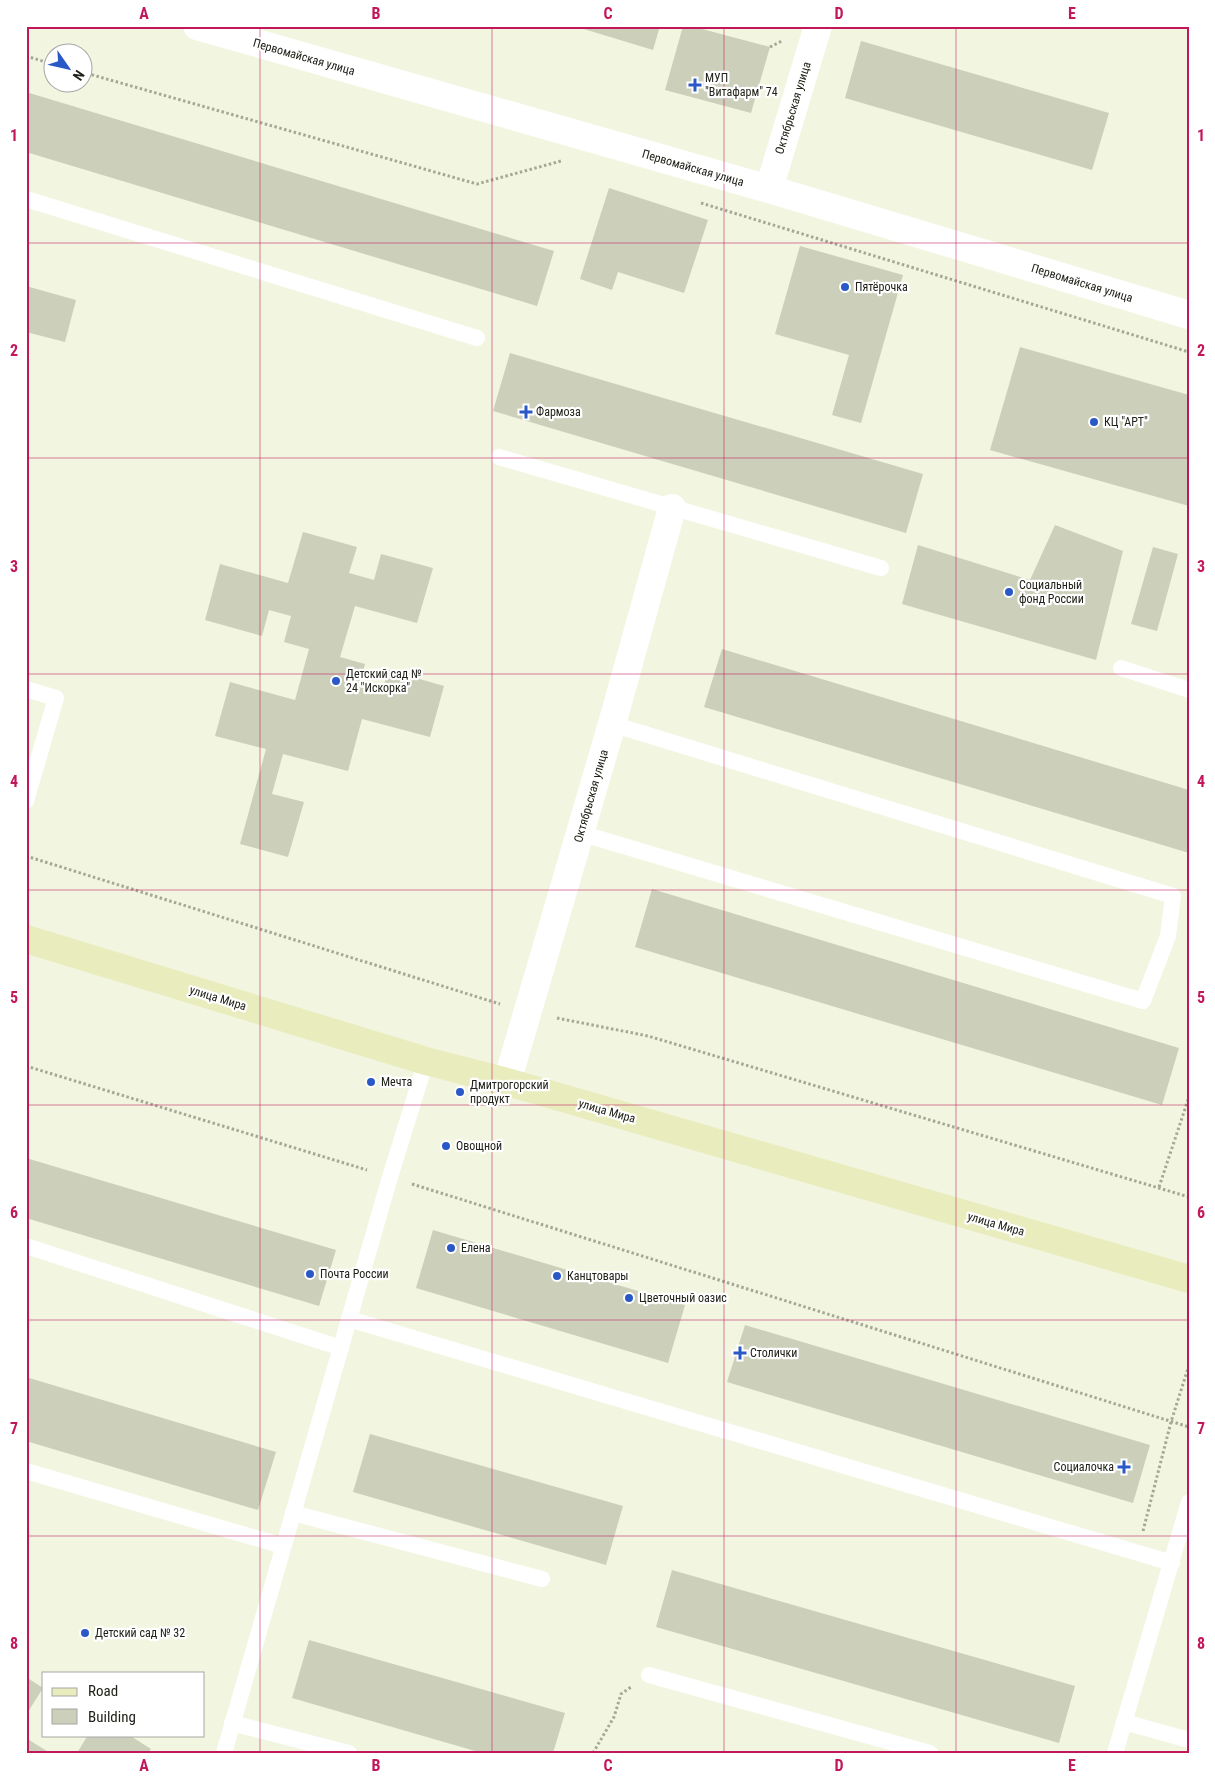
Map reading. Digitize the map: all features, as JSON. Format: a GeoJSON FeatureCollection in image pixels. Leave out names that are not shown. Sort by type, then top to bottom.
{"type":"FeatureCollection","features":[{"type":"Feature","properties":{"kind":"main road","name":"улица Мира"},"geometry":{"type":"LineString","coordinates":[[26,939],[426,1061],[507,1082],[1189,1280]]}},
{"type":"Feature","properties":{"kind":"street","name":"Первомайская улица"},"geometry":{"type":"LineString","coordinates":[[196,26],[769,189],[1189,315]]}},
{"type":"Feature","properties":{"kind":"street","name":"Октябрьская улица"},"geometry":{"type":"LineString","coordinates":[[769,189],[818,26]]}},
{"type":"Feature","properties":{"kind":"street","name":"Октябрьская улица"},"geometry":{"type":"LineString","coordinates":[[507,1082],[612,724],[672,508]]}},
{"type":"Feature","properties":{"kind":"lane"},"geometry":{"type":"LineString","coordinates":[[26,199],[477,338]]}},
{"type":"Feature","properties":{"kind":"lane"},"geometry":{"type":"LineString","coordinates":[[499,457],[881,568]]}},
{"type":"Feature","properties":{"kind":"lane"},"geometry":{"type":"LineString","coordinates":[[1121,668],[1189,690]]}},
{"type":"Feature","properties":{"kind":"lane"},"geometry":{"type":"LineString","coordinates":[[26,689],[56,698],[26,802]]}},
{"type":"Feature","properties":{"kind":"lane"},"geometry":{"type":"LineString","coordinates":[[580,832],[1143,1002],[1168,936],[1173,896],[612,724]]}},
{"type":"Feature","properties":{"kind":"lane"},"geometry":{"type":"LineString","coordinates":[[224,1753],[390,1177],[426,1061]]}},
{"type":"Feature","properties":{"kind":"lane"},"geometry":{"type":"LineString","coordinates":[[26,1246],[341,1348]]}},
{"type":"Feature","properties":{"kind":"lane"},"geometry":{"type":"LineString","coordinates":[[349,1319],[1172,1563]]}},
{"type":"Feature","properties":{"kind":"lane"},"geometry":{"type":"LineString","coordinates":[[26,1470],[283,1546]]}},
{"type":"Feature","properties":{"kind":"lane"},"geometry":{"type":"LineString","coordinates":[[1115,1753],[1189,1502]]}},
{"type":"Feature","properties":{"kind":"lane"},"geometry":{"type":"LineString","coordinates":[[293,1513],[542,1579]]}},
{"type":"Feature","properties":{"kind":"lane"},"geometry":{"type":"LineString","coordinates":[[649,1675],[930,1753]]}},
{"type":"Feature","properties":{"kind":"lane"},"geometry":{"type":"LineString","coordinates":[[1124,1722],[1189,1740]]}},
{"type":"Feature","properties":{"kind":"lane"},"geometry":{"type":"LineString","coordinates":[[232,1723],[349,1753]]}},
{"type":"Feature","properties":{"kind":"path"},"geometry":{"type":"LineString","coordinates":[[26,56],[42,61]]}},
{"type":"Feature","properties":{"kind":"path"},"geometry":{"type":"LineString","coordinates":[[92,75],[477,184],[562,160]]}},
{"type":"Feature","properties":{"kind":"path"},"geometry":{"type":"LineString","coordinates":[[695,201],[1189,352]]}},
{"type":"Feature","properties":{"kind":"path"},"geometry":{"type":"LineString","coordinates":[[26,856],[528,1013],[648,1036],[1189,1197]]}},
{"type":"Feature","properties":{"kind":"path"},"geometry":{"type":"LineString","coordinates":[[26,1066],[390,1177],[1189,1427]]}},
{"type":"Feature","properties":{"kind":"path"},"geometry":{"type":"LineString","coordinates":[[1159,1187],[1189,1098]]}},
{"type":"Feature","properties":{"kind":"path"},"geometry":{"type":"LineString","coordinates":[[1137,1552],[1171,1422],[1189,1365]]}},
{"type":"Feature","properties":{"kind":"path"},"geometry":{"type":"LineString","coordinates":[[593,1753],[614,1716],[621,1694],[649,1675]]}},
{"type":"Feature","properties":{"kind":"building"},"geometry":{"type":"Polygon","coordinates":[[[574,26],[660,26],[653,50],[574,26]]]}},
{"type":"Feature","properties":{"kind":"building"},"geometry":{"type":"Polygon","coordinates":[[[683,26],[691,26],[770,47],[751,113],[665,90],[683,26]]]}},
{"type":"Feature","properties":{"kind":"building"},"geometry":{"type":"Polygon","coordinates":[[[861,41],[1109,113],[1092,170],[845,98],[861,41]]]}},
{"type":"Feature","properties":{"kind":"building"},"geometry":{"type":"Polygon","coordinates":[[[26,92],[554,251],[537,306],[26,152],[26,92]]]}},
{"type":"Feature","properties":{"kind":"building"},"geometry":{"type":"Polygon","coordinates":[[[609,188],[708,220],[684,293],[618,272],[612,290],[580,279],[609,188]]]}},
{"type":"Feature","properties":{"kind":"building"},"geometry":{"type":"Polygon","coordinates":[[[800,246],[903,275],[861,423],[832,415],[849,355],[775,334],[800,246]]]}},
{"type":"Feature","properties":{"kind":"building"},"geometry":{"type":"Polygon","coordinates":[[[26,286],[76,300],[65,342],[26,332],[26,286]]]}},
{"type":"Feature","properties":{"kind":"building","name":"КЦ \"АРТ\""},"geometry":{"type":"Polygon","coordinates":[[[1020,347],[1189,395],[1189,506],[990,450],[1020,347]]]}},
{"type":"Feature","properties":{"kind":"building"},"geometry":{"type":"Polygon","coordinates":[[[510,353],[923,474],[906,533],[493,411],[510,353]]]}},
{"type":"Feature","properties":{"kind":"building","name":"Социальный фонд России"},"geometry":{"type":"Polygon","coordinates":[[[1055,525],[1123,551],[1096,660],[902,604],[918,545],[1030,580],[1055,525]]]}},
{"type":"Feature","properties":{"kind":"building"},"geometry":{"type":"Polygon","coordinates":[[[303,532],[357,547],[349,573],[374,580],[381,554],[433,568],[417,623],[355,606],[340,657],[365,664],[359,687],[382,693],[388,670],[444,686],[430,737],[362,719],[348,771],[283,754],[272,794],[304,802],[288,857],[240,844],[266,749],[215,736],[230,682],[295,700],[309,649],[284,642],[291,616],[269,610],[262,636],[205,620],[220,564],[288,583],[303,532]]]}},
{"type":"Feature","properties":{"kind":"building"},"geometry":{"type":"Polygon","coordinates":[[[1153,547],[1178,554],[1157,631],[1131,624],[1153,547]]]}},
{"type":"Feature","properties":{"kind":"building"},"geometry":{"type":"Polygon","coordinates":[[[722,649],[1189,790],[1189,853],[704,707],[722,649]]]}},
{"type":"Feature","properties":{"kind":"building"},"geometry":{"type":"Polygon","coordinates":[[[652,889],[1179,1048],[1162,1105],[635,947],[652,889]]]}},
{"type":"Feature","properties":{"kind":"building"},"geometry":{"type":"Polygon","coordinates":[[[26,1158],[336,1250],[319,1306],[26,1218],[26,1158]]]}},
{"type":"Feature","properties":{"kind":"building"},"geometry":{"type":"Polygon","coordinates":[[[433,1230],[685,1305],[668,1363],[416,1288],[433,1230]]]}},
{"type":"Feature","properties":{"kind":"building"},"geometry":{"type":"Polygon","coordinates":[[[745,1325],[1150,1445],[1133,1503],[727,1382],[745,1325]]]}},
{"type":"Feature","properties":{"kind":"building"},"geometry":{"type":"Polygon","coordinates":[[[26,1377],[276,1452],[258,1510],[26,1441],[26,1377]]]}},
{"type":"Feature","properties":{"kind":"building"},"geometry":{"type":"Polygon","coordinates":[[[370,1434],[623,1506],[606,1565],[353,1492],[370,1434]]]}},
{"type":"Feature","properties":{"kind":"building"},"geometry":{"type":"Polygon","coordinates":[[[672,1570],[1075,1686],[1059,1743],[656,1627],[672,1570]]]}},
{"type":"Feature","properties":{"kind":"building"},"geometry":{"type":"Polygon","coordinates":[[[309,1640],[565,1713],[553,1753],[482,1753],[292,1698],[309,1640]]]}},
{"type":"Feature","properties":{"kind":"building"},"geometry":{"type":"Polygon","coordinates":[[[26,1677],[42,1687],[42,1690],[26,1715],[26,1677]]]}},
{"type":"Feature","properties":{"kind":"building"},"geometry":{"type":"Polygon","coordinates":[[[87,1736],[131,1736],[151,1749],[148,1753],[77,1753],[87,1736]]]}},
{"type":"Feature","properties":{"kind":"building"},"geometry":{"type":"Polygon","coordinates":[[[26,1738],[50,1753],[26,1753],[26,1738]]]}},
{"type":"Feature","properties":{"kind":"place","name":"МУП \"Витафарм\" 74"},"geometry":{"type":"Point","coordinates":[695,85]}},
{"type":"Feature","properties":{"kind":"place","name":"Пятёрочка"},"geometry":{"type":"Point","coordinates":[845,287]}},
{"type":"Feature","properties":{"kind":"place","name":"Фармоза"},"geometry":{"type":"Point","coordinates":[526,412]}},
{"type":"Feature","properties":{"kind":"place","name":"КЦ \"АРТ\""},"geometry":{"type":"Point","coordinates":[1094,422]}},
{"type":"Feature","properties":{"kind":"place","name":"Социальный фонд России"},"geometry":{"type":"Point","coordinates":[1009,592]}},
{"type":"Feature","properties":{"kind":"place","name":"Детский сад № 24 \"Искорка\""},"geometry":{"type":"Point","coordinates":[336,681]}},
{"type":"Feature","properties":{"kind":"place","name":"Мечта"},"geometry":{"type":"Point","coordinates":[371,1082]}},
{"type":"Feature","properties":{"kind":"place","name":"Дмитрогорский продукт"},"geometry":{"type":"Point","coordinates":[460,1092]}},
{"type":"Feature","properties":{"kind":"place","name":"Овощной"},"geometry":{"type":"Point","coordinates":[446,1146]}},
{"type":"Feature","properties":{"kind":"place","name":"Елена"},"geometry":{"type":"Point","coordinates":[451,1248]}},
{"type":"Feature","properties":{"kind":"place","name":"Почта России"},"geometry":{"type":"Point","coordinates":[310,1274]}},
{"type":"Feature","properties":{"kind":"place","name":"Канцтовары"},"geometry":{"type":"Point","coordinates":[557,1276]}},
{"type":"Feature","properties":{"kind":"place","name":"Цветочный оазис"},"geometry":{"type":"Point","coordinates":[629,1298]}},
{"type":"Feature","properties":{"kind":"place","name":"Столички"},"geometry":{"type":"Point","coordinates":[740,1353]}},
{"type":"Feature","properties":{"kind":"place","name":"Социалочка"},"geometry":{"type":"Point","coordinates":[1124,1467]}},
{"type":"Feature","properties":{"kind":"place","name":"Детский сад № 32"},"geometry":{"type":"Point","coordinates":[85,1633]}}]}
